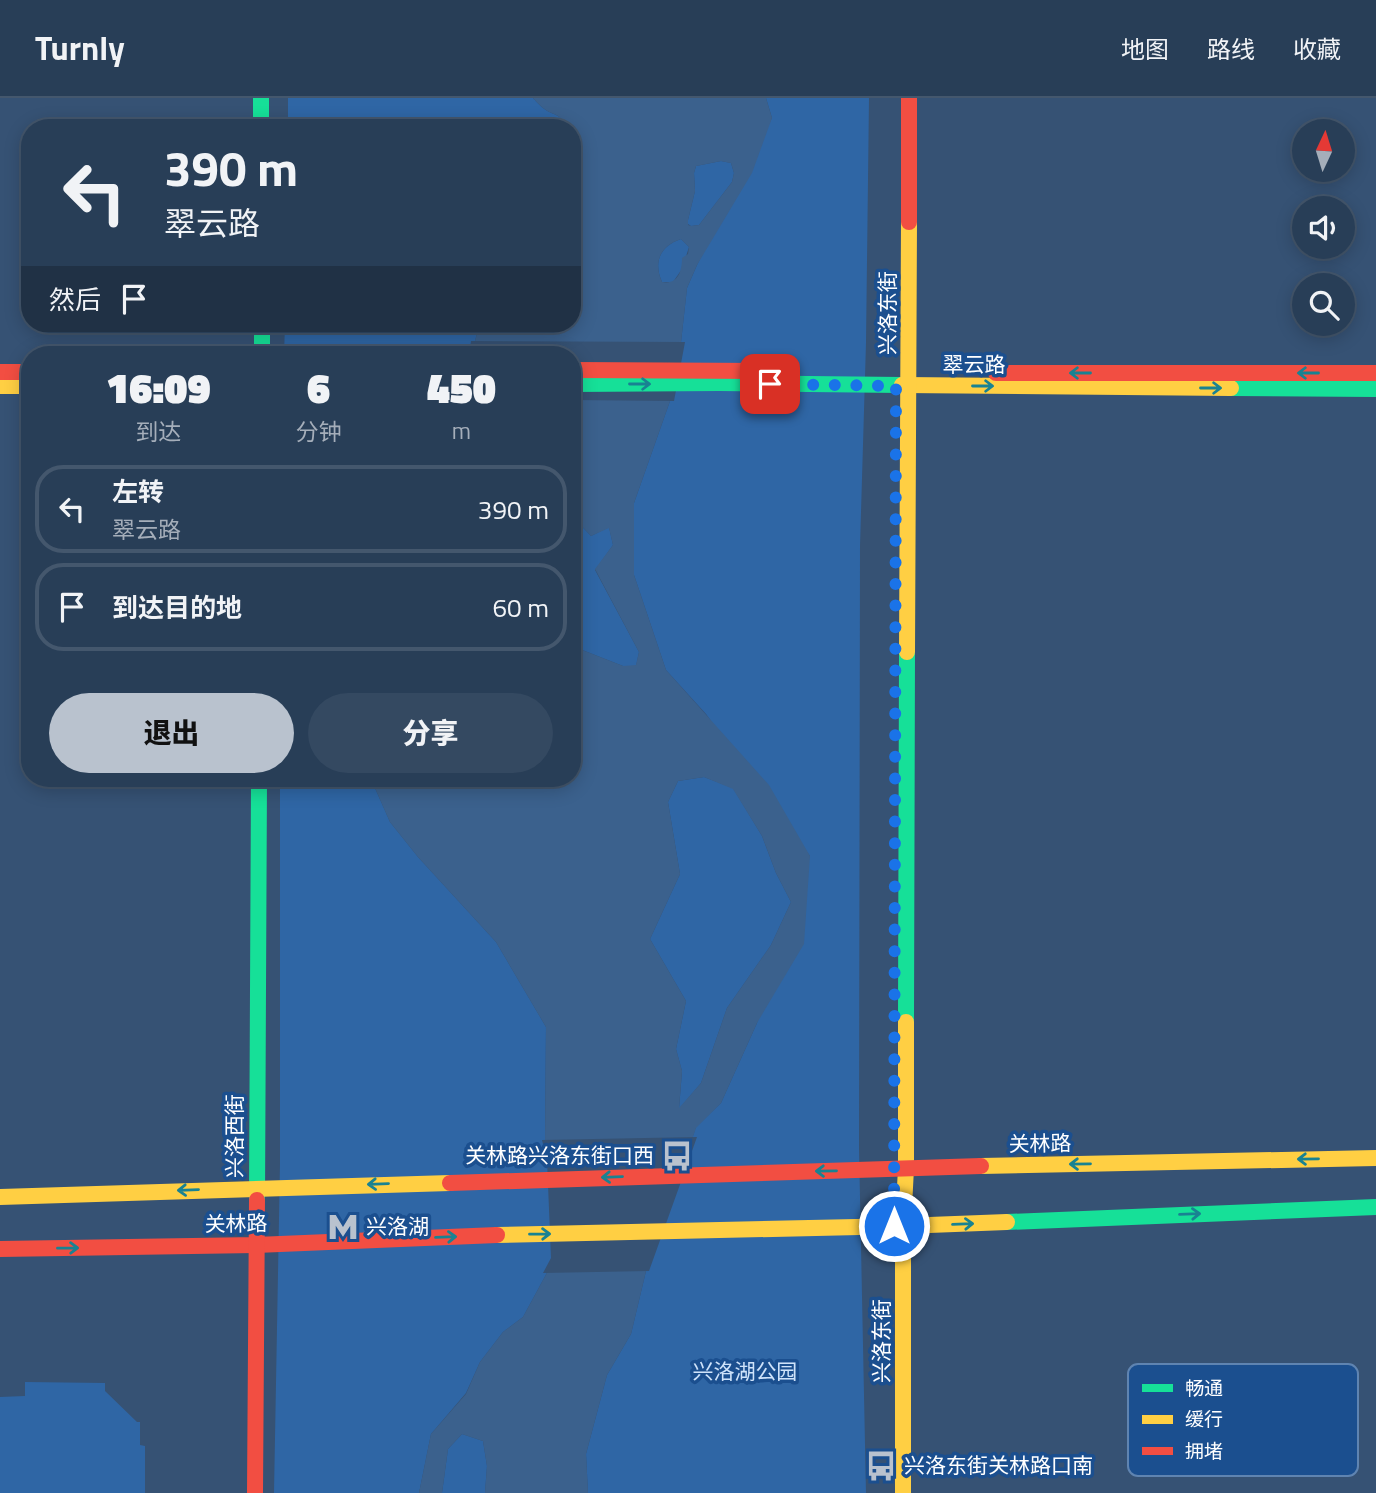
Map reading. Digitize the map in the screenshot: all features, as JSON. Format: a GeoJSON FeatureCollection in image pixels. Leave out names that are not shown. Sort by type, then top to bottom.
{"type":"FeatureCollection","features":[{"type":"Feature","properties":{"kind":"street"},"geometry":{"type":"LineString","coordinates":[[250,98],[250,119]]}},
{"type":"Feature","properties":{"kind":"street"},"geometry":{"type":"LineString","coordinates":[[261,98],[261,119]]}},
{"type":"Feature","properties":{"kind":"street","name":"兴洛东街"},"geometry":{"type":"LineString","coordinates":[[894,1493],[900,1169],[902,379],[897,98]]}},
{"type":"Feature","properties":{"kind":"street","name":"兴洛东街"},"geometry":{"type":"LineString","coordinates":[[902,379],[909,98]]}},
{"type":"Feature","properties":{"kind":"street","name":"翠云路"},"geometry":{"type":"LineString","coordinates":[[581,370],[718,377],[1376,389]]}},
{"type":"Feature","properties":{"kind":"street"},"geometry":{"type":"LineString","coordinates":[[0,372],[21,372]]}},
{"type":"Feature","properties":{"kind":"street","name":"翠云路"},"geometry":{"type":"LineString","coordinates":[[902,379],[1376,373]]}},
{"type":"Feature","properties":{"kind":"street","name":"翠云路"},"geometry":{"type":"LineString","coordinates":[[581,384],[718,377]]}},
{"type":"Feature","properties":{"kind":"street"},"geometry":{"type":"LineString","coordinates":[[0,386],[21,386]]}},
{"type":"Feature","properties":{"kind":"street","name":"兴洛西街"},"geometry":{"type":"LineString","coordinates":[[247,787],[250,1245],[255,1493]]}},
{"type":"Feature","properties":{"kind":"street","name":"兴洛西街"},"geometry":{"type":"LineString","coordinates":[[250,1188],[259,787]]}},
{"type":"Feature","properties":{"kind":"street","name":"关林路"},"geometry":{"type":"LineString","coordinates":[[0,1197],[705,1174],[1376,1158]]}},
{"type":"Feature","properties":{"kind":"street"},"geometry":{"type":"LineString","coordinates":[[899,1226],[1376,1207]]}},
{"type":"Feature","properties":{"kind":"street","name":"兴洛东街"},"geometry":{"type":"LineString","coordinates":[[899,1226],[903,1493]]}},
{"type":"Feature","properties":{"kind":"street","name":"关林路"},"geometry":{"type":"LineString","coordinates":[[0,1249],[250,1245],[472,1236],[899,1226]]}},
{"type":"Feature","properties":{"kind":"street","name":"兴洛西街"},"geometry":{"type":"LineString","coordinates":[[244,1493],[250,1245]]}},
{"type":"Feature","properties":{"kind":"green space"},"geometry":{"type":"Polygon","coordinates":[[[288,98],[533,98],[561,119],[288,119],[288,98]]]}},
{"type":"Feature","properties":{"kind":"green space","name":"兴洛湖公园"},"geometry":{"type":"Polygon","coordinates":[[[766,98],[869,98],[860,546],[859,1148],[866,1493],[588,1493],[586,1454],[607,1375],[631,1334],[646,1271],[696,1127],[721,1103],[757,1023],[810,856],[706,714],[666,670],[634,575],[634,503],[670,401],[681,342],[687,288],[772,118],[766,98]]]}},
{"type":"Feature","properties":{"kind":"green space"},"geometry":{"type":"Polygon","coordinates":[[[721,161],[731,163],[734,173],[732,182],[699,225],[691,226],[688,220],[695,191],[696,166],[721,161]]]}},
{"type":"Feature","properties":{"kind":"green space"},"geometry":{"type":"Polygon","coordinates":[[[681,239],[689,247],[682,269],[673,282],[662,282],[658,268],[660,256],[663,250],[681,239]]]}},
{"type":"Feature","properties":{"kind":"green space"},"geometry":{"type":"Polygon","coordinates":[[[285,333],[477,333],[474,346],[284,346],[285,333]]]}},
{"type":"Feature","properties":{"kind":"green space"},"geometry":{"type":"Polygon","coordinates":[[[581,525],[591,536],[609,527],[613,545],[595,570],[639,652],[636,666],[623,666],[581,650],[581,525]]]}},
{"type":"Feature","properties":{"kind":"green space"},"geometry":{"type":"Polygon","coordinates":[[[704,777],[733,788],[762,836],[791,902],[771,945],[727,1008],[701,1083],[679,1109],[682,1071],[676,1049],[686,1001],[650,939],[680,874],[668,802],[678,781],[704,777]]]}},
{"type":"Feature","properties":{"kind":"green space"},"geometry":{"type":"Polygon","coordinates":[[[280,787],[375,787],[390,822],[418,857],[496,942],[546,1027],[545,1141],[551,1159],[555,1258],[523,1317],[503,1332],[480,1362],[466,1393],[431,1434],[419,1493],[274,1493],[280,1163],[280,787]]]}},
{"type":"Feature","properties":{"kind":"green space"},"geometry":{"type":"Polygon","coordinates":[[[25,1382],[105,1383],[105,1391],[140,1422],[140,1445],[145,1446],[145,1493],[0,1493],[0,1397],[25,1396],[25,1382]]]}},
{"type":"Feature","properties":{"kind":"green space"},"geometry":{"type":"Polygon","coordinates":[[[462,1434],[483,1441],[487,1466],[485,1493],[442,1493],[448,1449],[462,1434]]]}},
{"type":"Feature","properties":{"kind":"shaded area"},"geometry":{"type":"Polygon","coordinates":[[[533,98],[766,98],[772,118],[752,173],[697,265],[687,288],[681,342],[670,401],[634,503],[634,575],[666,670],[769,785],[810,856],[804,944],[757,1023],[721,1103],[696,1128],[646,1271],[631,1334],[607,1375],[586,1454],[588,1493],[485,1493],[487,1466],[483,1441],[462,1434],[448,1449],[442,1493],[419,1493],[431,1434],[466,1394],[480,1362],[503,1332],[523,1317],[555,1258],[552,1175],[545,1141],[546,1027],[496,942],[418,857],[390,822],[375,787],[581,787],[581,650],[623,666],[636,665],[639,652],[595,569],[613,545],[609,528],[591,536],[581,525],[581,346],[474,346],[477,333],[581,333],[581,119],[561,119],[533,98]],[[721,161],[696,166],[695,191],[688,225],[699,225],[732,182],[734,173],[731,163],[721,161]],[[681,239],[663,250],[660,256],[658,268],[662,282],[675,279],[680,272],[682,258],[688,254],[689,247],[681,239]],[[704,777],[678,781],[668,802],[680,874],[650,939],[686,1001],[676,1049],[682,1071],[679,1108],[701,1083],[727,1008],[771,945],[791,902],[762,836],[733,789],[704,777]]]}},
{"type":"Feature","properties":{"kind":"pier"},"geometry":{"type":"Polygon","coordinates":[[[471,341],[685,342],[674,401],[581,400],[581,346],[470,346],[471,341]]]}},
{"type":"Feature","properties":{"kind":"pier"},"geometry":{"type":"Polygon","coordinates":[[[697,1137],[649,1271],[543,1273],[551,1258],[547,1160],[542,1140],[697,1137]]]}},
{"type":"Feature","properties":{"kind":"traffic: fast"},"geometry":{"type":"LineString","coordinates":[[261,98],[261,119]]}},
{"type":"Feature","properties":{"kind":"traffic: fast"},"geometry":{"type":"LineString","coordinates":[[262,333],[262,346]]}},
{"type":"Feature","properties":{"kind":"traffic: fast"},"geometry":{"type":"LineString","coordinates":[[581,384],[902,385]]}},
{"type":"Feature","properties":{"kind":"traffic: fast"},"geometry":{"type":"LineString","coordinates":[[1231,388],[1376,389]]}},
{"type":"Feature","properties":{"kind":"traffic: fast"},"geometry":{"type":"LineString","coordinates":[[906,1022],[907,652]]}},
{"type":"Feature","properties":{"kind":"traffic: fast"},"geometry":{"type":"LineString","coordinates":[[257,1200],[259,787]]}},
{"type":"Feature","properties":{"kind":"traffic: fast"},"geometry":{"type":"LineString","coordinates":[[1007,1222],[1376,1207]]}},
{"type":"Feature","properties":{"kind":"traffic: slow"},"geometry":{"type":"LineString","coordinates":[[907,652],[909,222]]}},
{"type":"Feature","properties":{"kind":"traffic: slow"},"geometry":{"type":"LineString","coordinates":[[902,385],[1231,388]]}},
{"type":"Feature","properties":{"kind":"traffic: slow"},"geometry":{"type":"LineString","coordinates":[[0,386],[21,386]]}},
{"type":"Feature","properties":{"kind":"traffic: slow"},"geometry":{"type":"LineString","coordinates":[[903,1493],[906,1022]]}},
{"type":"Feature","properties":{"kind":"traffic: slow"},"geometry":{"type":"LineString","coordinates":[[981,1166],[1376,1158]]}},
{"type":"Feature","properties":{"kind":"traffic: slow"},"geometry":{"type":"LineString","coordinates":[[0,1197],[450,1183]]}},
{"type":"Feature","properties":{"kind":"traffic: slow"},"geometry":{"type":"LineString","coordinates":[[497,1235],[1007,1222]]}},
{"type":"Feature","properties":{"kind":"traffic: jam"},"geometry":{"type":"LineString","coordinates":[[909,98],[909,222]]}},
{"type":"Feature","properties":{"kind":"traffic: jam"},"geometry":{"type":"LineString","coordinates":[[581,370],[769,371]]}},
{"type":"Feature","properties":{"kind":"traffic: jam"},"geometry":{"type":"LineString","coordinates":[[0,372],[21,372]]}},
{"type":"Feature","properties":{"kind":"traffic: jam"},"geometry":{"type":"LineString","coordinates":[[996,373],[1376,373]]}},
{"type":"Feature","properties":{"kind":"traffic: jam"},"geometry":{"type":"LineString","coordinates":[[450,1183],[981,1166]]}},
{"type":"Feature","properties":{"kind":"traffic: jam"},"geometry":{"type":"LineString","coordinates":[[255,1493],[257,1200]]}},
{"type":"Feature","properties":{"kind":"traffic: jam"},"geometry":{"type":"LineString","coordinates":[[0,1249],[256,1245],[497,1235]]}},
{"type":"Feature","properties":{"kind":"place","name":"关林路兴洛东街口西"},"geometry":{"type":"Point","coordinates":[677,1156]}},
{"type":"Feature","properties":{"kind":"place","name":"兴洛湖"},"geometry":{"type":"Point","coordinates":[343,1227]}},
{"type":"Feature","properties":{"kind":"place","name":"兴洛东街关林路口南"},"geometry":{"type":"Point","coordinates":[881,1466]}},
{"type":"Feature","properties":{"kind":"route"},"geometry":{"type":"LineString","coordinates":[[770,384],[896,386],[894,1226]]}}]}
